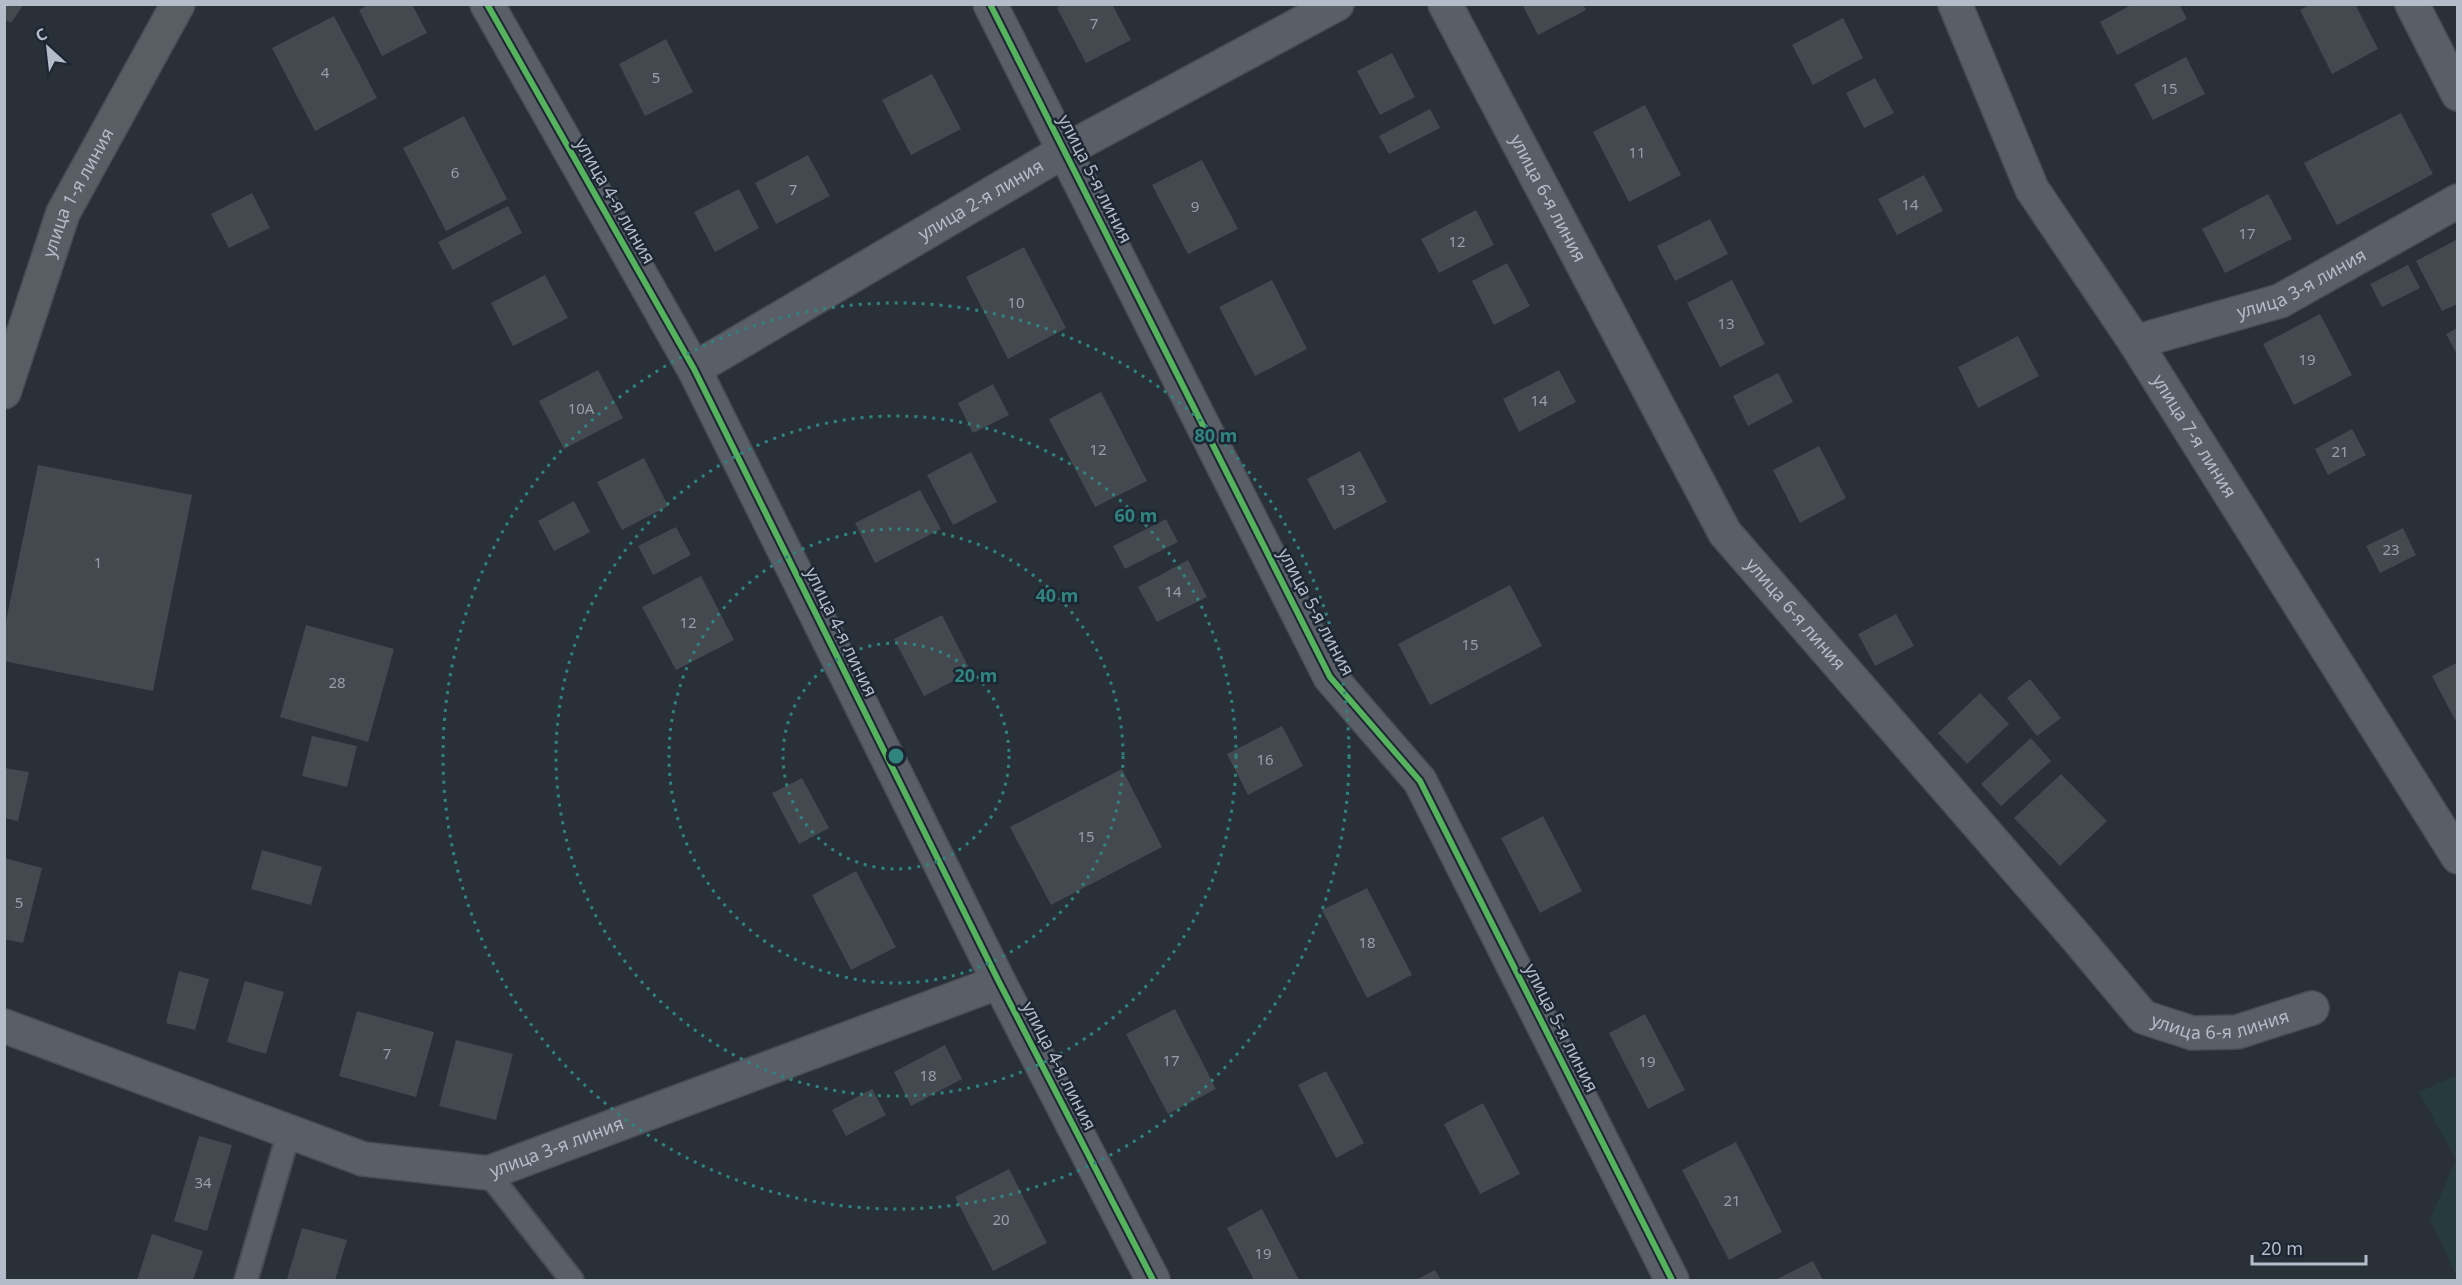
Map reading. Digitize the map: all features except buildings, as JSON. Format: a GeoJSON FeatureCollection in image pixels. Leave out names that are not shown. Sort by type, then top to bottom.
{"type":"FeatureCollection","features":[{"type":"Feature","properties":{"kind":"street","name":"улица 1-я линия"},"geometry":{"type":"LineString","coordinates":[[4,392],[63,213],[178,4]]}},
{"type":"Feature","properties":{"kind":"street","name":"улица 4-я линия"},"geometry":{"type":"LineString","coordinates":[[487,4],[694,369],[999,982],[1153,1281]]}},
{"type":"Feature","properties":{"kind":"street","name":"улица 5-я линия"},"geometry":{"type":"LineString","coordinates":[[990,4],[1330,677],[1420,782],[1672,1281]]}},
{"type":"Feature","properties":{"kind":"street","name":"улица 2-я линия"},"geometry":{"type":"LineString","coordinates":[[694,369],[1064,151],[1337,4]]}},
{"type":"Feature","properties":{"kind":"street","name":"улица 6-я линия"},"geometry":{"type":"LineString","coordinates":[[1445,4],[1725,532],[2143,1017],[2192,1033],[2237,1032],[2312,1008]]}},
{"type":"Feature","properties":{"kind":"street","name":"улица 7-я линия"},"geometry":{"type":"LineString","coordinates":[[1954,4],[2032,189],[2135,342],[2457,857]]}},
{"type":"Feature","properties":{"kind":"street"},"geometry":{"type":"LineString","coordinates":[[2412,4],[2457,94]]}},
{"type":"Feature","properties":{"kind":"street","name":"улица 3-я линия"},"geometry":{"type":"LineString","coordinates":[[2135,342],[2280,301],[2457,201]]}},
{"type":"Feature","properties":{"kind":"street","name":"улица 3-я линия"},"geometry":{"type":"LineString","coordinates":[[4,1026],[363,1159],[488,1173],[999,982]]}},
{"type":"Feature","properties":{"kind":"lane"},"geometry":{"type":"LineString","coordinates":[[246,1281],[290,1131]]}},
{"type":"Feature","properties":{"kind":"lane"},"geometry":{"type":"LineString","coordinates":[[488,1173],[572,1281]]}},
{"type":"Feature","properties":{"kind":"green space"},"geometry":{"type":"Polygon","coordinates":[[[2457,1075],[2457,1277],[2430,1219],[2456,1160],[2419,1092],[2457,1075]]]}},
{"type":"Feature","properties":{"kind":"cycle path"},"geometry":{"type":"LineString","coordinates":[[487,4],[694,369],[999,982],[1153,1280]]}},
{"type":"Feature","properties":{"kind":"cycle path"},"geometry":{"type":"LineString","coordinates":[[990,4],[1330,677],[1420,781],[1672,1280]]}}]}
